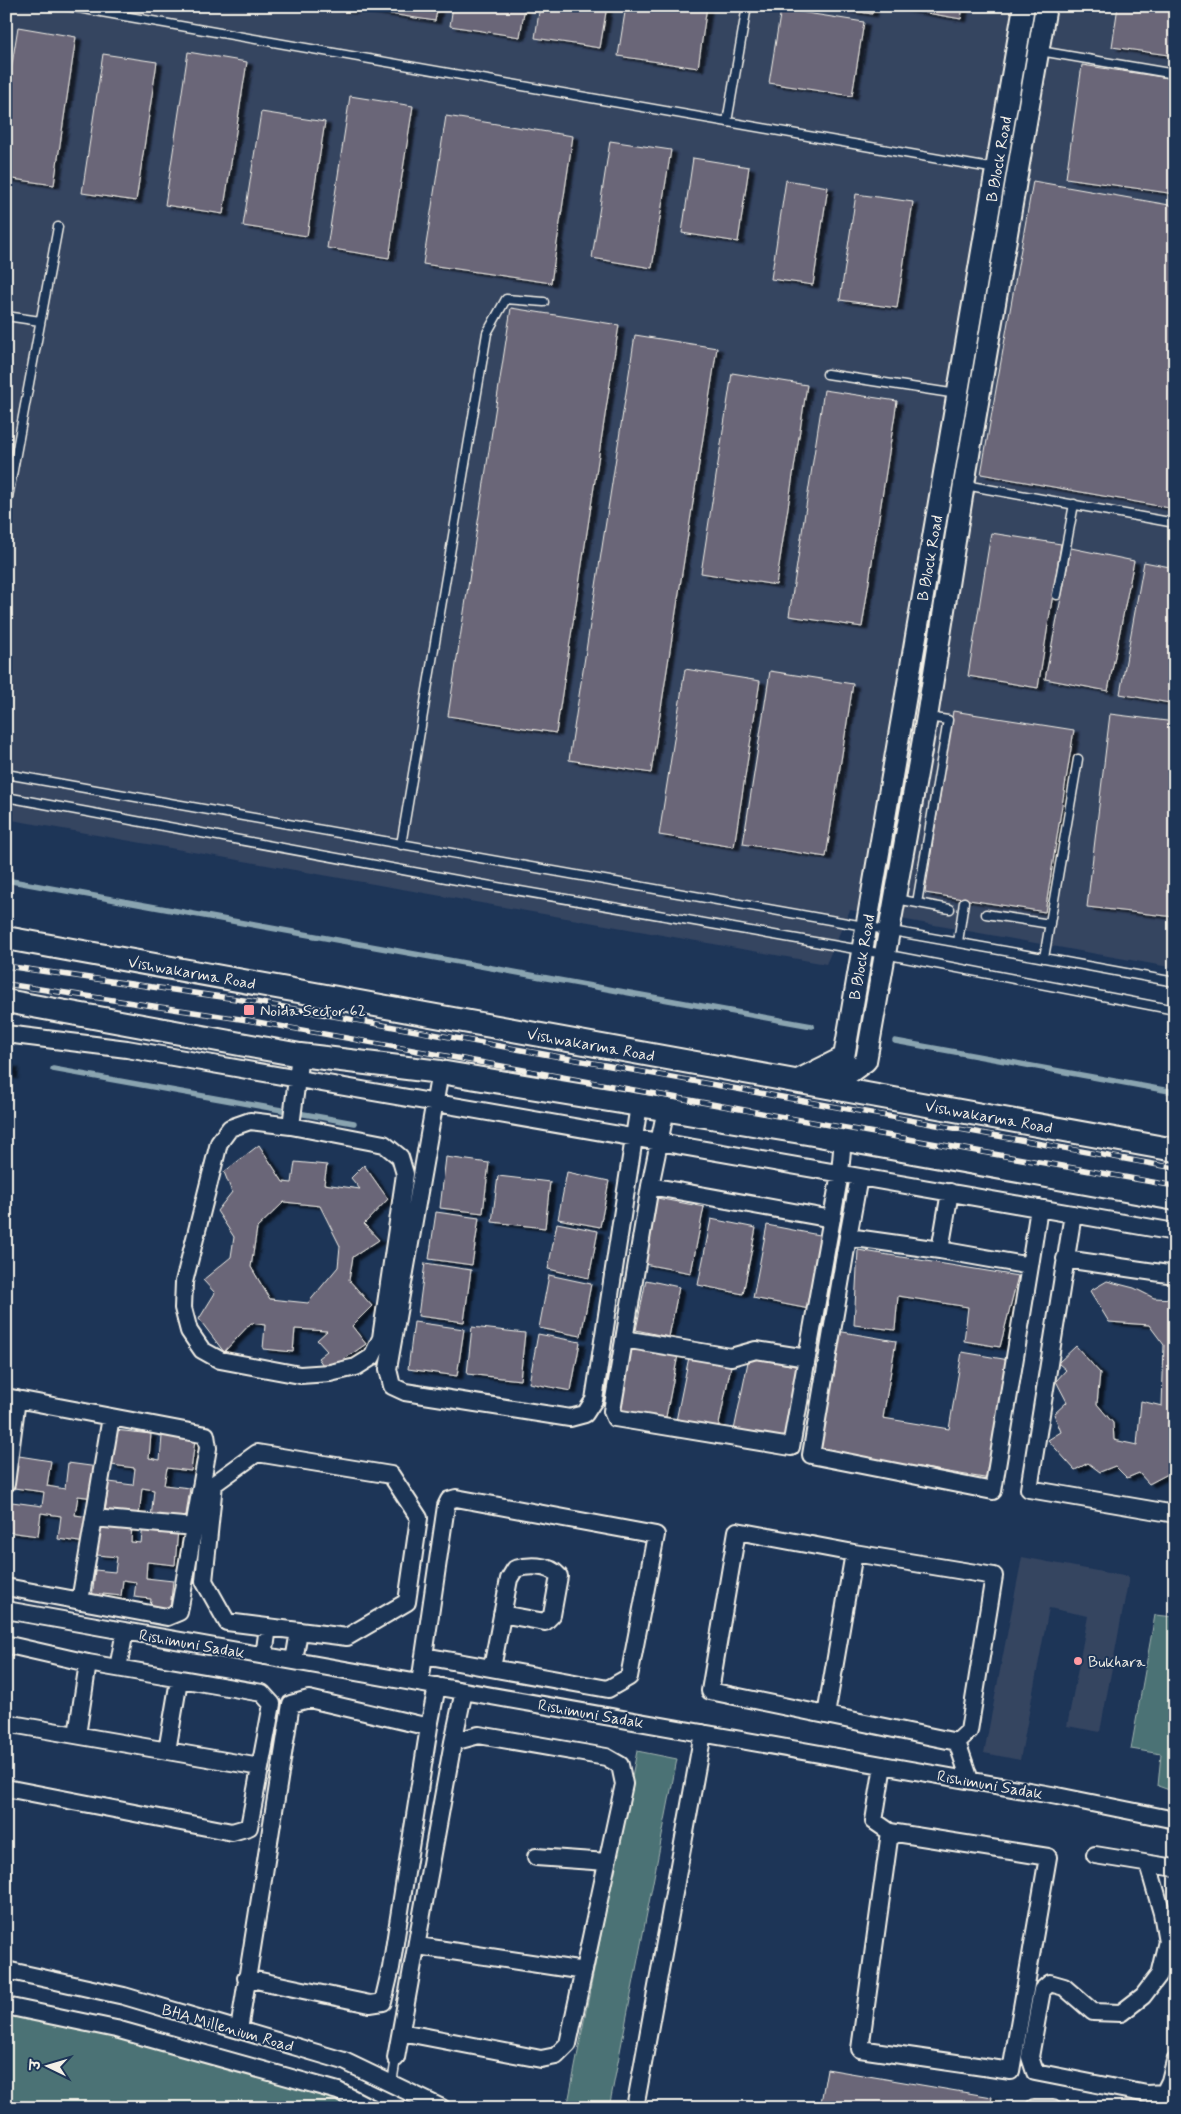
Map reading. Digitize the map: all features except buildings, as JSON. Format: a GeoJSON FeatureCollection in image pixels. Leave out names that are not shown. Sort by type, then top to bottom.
{"type":"FeatureCollection","features":[{"type":"Feature","properties":{"kind":"main road","name":"Vishwakarma Road"},"geometry":{"type":"LineString","coordinates":[[6,938],[1175,1150]]}},
{"type":"Feature","properties":{"kind":"main road"},"geometry":{"type":"LineString","coordinates":[[6,1001],[300,1055],[440,1072],[843,1139],[1175,1199]]}},
{"type":"Feature","properties":{"kind":"street","name":"B Block Road"},"geometry":{"type":"LineString","coordinates":[[830,1087],[866,1061],[888,929],[928,717],[964,484],[1006,171],[1024,6]]}},
{"type":"Feature","properties":{"kind":"street","name":"B Block Road"},"geometry":{"type":"LineString","coordinates":[[796,1081],[844,1057],[957,394],[1006,171],[1038,51],[1046,6]]}},
{"type":"Feature","properties":{"kind":"street"},"geometry":{"type":"LineString","coordinates":[[6,1034],[127,1049],[1175,1232]]}},
{"type":"Feature","properties":{"kind":"street"},"geometry":{"type":"LineString","coordinates":[[291,1126],[300,1055]]}},
{"type":"Feature","properties":{"kind":"street"},"geometry":{"type":"LineString","coordinates":[[440,1072],[388,1369],[392,1386],[405,1392],[570,1418],[585,1414],[594,1400],[639,1105]]}},
{"type":"Feature","properties":{"kind":"street"},"geometry":{"type":"LineString","coordinates":[[666,1110],[650,1186],[612,1411],[615,1418],[791,1447],[840,1173],[843,1139]]}},
{"type":"Feature","properties":{"kind":"street"},"geometry":{"type":"LineString","coordinates":[[250,1121],[291,1126],[384,1144],[400,1157],[405,1174],[381,1338],[372,1357],[356,1367],[330,1374],[300,1375],[220,1360],[202,1350],[189,1330],[183,1308],[184,1282],[219,1143],[230,1128],[250,1121]]}},
{"type":"Feature","properties":{"kind":"street"},"geometry":{"type":"LineString","coordinates":[[859,1177],[811,1455],[993,1490],[1039,1208]]}},
{"type":"Feature","properties":{"kind":"street"},"geometry":{"type":"LineString","coordinates":[[650,1186],[832,1220]]}},
{"type":"Feature","properties":{"kind":"street"},"geometry":{"type":"LineString","coordinates":[[940,1250],[950,1192]]}},
{"type":"Feature","properties":{"kind":"street"},"geometry":{"type":"LineString","coordinates":[[1073,1214],[1029,1490],[1175,1514]]}},
{"type":"Feature","properties":{"kind":"street"},"geometry":{"type":"LineString","coordinates":[[848,1237],[940,1250],[1030,1266]]}},
{"type":"Feature","properties":{"kind":"street"},"geometry":{"type":"LineString","coordinates":[[1066,1259],[1175,1275]]}},
{"type":"Feature","properties":{"kind":"street"},"geometry":{"type":"LineString","coordinates":[[624,1339],[731,1357],[756,1350],[807,1358]]}},
{"type":"Feature","properties":{"kind":"street"},"geometry":{"type":"LineString","coordinates":[[6,1484],[12,1398],[206,1435],[208,1448],[179,1612],[167,1617],[6,1588]]}},
{"type":"Feature","properties":{"kind":"street"},"geometry":{"type":"LineString","coordinates":[[80,1601],[111,1417]]}},
{"type":"Feature","properties":{"kind":"street"},"geometry":{"type":"LineString","coordinates":[[257,1453],[391,1475],[419,1518],[407,1602],[347,1637],[268,1627],[227,1622],[204,1582],[214,1484],[257,1453]]}},
{"type":"Feature","properties":{"kind":"street"},"geometry":{"type":"LineString","coordinates":[[420,1683],[446,1506],[449,1500],[456,1498],[533,1511],[656,1535],[629,1678],[608,1689],[424,1656]]}},
{"type":"Feature","properties":{"kind":"street"},"geometry":{"type":"LineString","coordinates":[[94,1518],[194,1527]]}},
{"type":"Feature","properties":{"kind":"street"},"geometry":{"type":"LineString","coordinates":[[737,1531],[994,1576],[969,1731],[957,1742],[710,1691],[737,1531]]}},
{"type":"Feature","properties":{"kind":"street"},"geometry":{"type":"LineString","coordinates":[[826,1715],[854,1553]]}},
{"type":"Feature","properties":{"kind":"street","name":"Rishimuni Sadak"},"geometry":{"type":"LineString","coordinates":[[6,1610],[970,1780],[1175,1820]]}},
{"type":"Feature","properties":{"kind":"street"},"geometry":{"type":"LineString","coordinates":[[492,1668],[502,1614]]}},
{"type":"Feature","properties":{"kind":"street"},"geometry":{"type":"LineString","coordinates":[[264,1656],[268,1627]]}},
{"type":"Feature","properties":{"kind":"street"},"geometry":{"type":"LineString","coordinates":[[118,1668],[125,1631]]}},
{"type":"Feature","properties":{"kind":"street"},"geometry":{"type":"LineString","coordinates":[[294,1661],[298,1631]]}},
{"type":"Feature","properties":{"kind":"street"},"geometry":{"type":"LineString","coordinates":[[6,1646],[9,1645],[88,1663],[179,1680],[262,1693],[272,1704],[249,1827],[232,1832],[6,1788]]}},
{"type":"Feature","properties":{"kind":"street"},"geometry":{"type":"LineString","coordinates":[[77,1735],[88,1663]]}},
{"type":"Feature","properties":{"kind":"street"},"geometry":{"type":"LineString","coordinates":[[167,1751],[179,1680]]}},
{"type":"Feature","properties":{"kind":"street"},"geometry":{"type":"LineString","coordinates":[[246,1978],[370,2004],[383,2002],[391,1968],[437,1686]]}},
{"type":"Feature","properties":{"kind":"street"},"geometry":{"type":"LineString","coordinates":[[396,2058],[418,1946],[453,1742],[464,1691]]}},
{"type":"Feature","properties":{"kind":"street"},"geometry":{"type":"LineString","coordinates":[[238,2030],[291,1704],[308,1699],[429,1727]]}},
{"type":"Feature","properties":{"kind":"street"},"geometry":{"type":"LineString","coordinates":[[6,1723],[260,1767]]}},
{"type":"Feature","properties":{"kind":"street"},"geometry":{"type":"LineString","coordinates":[[636,2108],[703,1733]]}},
{"type":"Feature","properties":{"kind":"street"},"geometry":{"type":"LineString","coordinates":[[401,2032],[541,2059],[556,2056],[568,2044],[624,1784],[620,1765],[606,1757],[479,1735],[453,1742]]}},
{"type":"Feature","properties":{"kind":"street"},"geometry":{"type":"LineString","coordinates":[[957,1742],[970,1780]]}},
{"type":"Feature","properties":{"kind":"street"},"geometry":{"type":"LineString","coordinates":[[883,1765],[874,1821],[890,1832],[1048,1857],[1011,2071],[860,2049],[890,1832]]}},
{"type":"Feature","properties":{"kind":"street"},"geometry":{"type":"LineString","coordinates":[[1096,1855],[1175,1868]]}},
{"type":"Feature","properties":{"kind":"street"},"geometry":{"type":"LineString","coordinates":[[536,1857],[608,1862]]}},
{"type":"Feature","properties":{"kind":"street"},"geometry":{"type":"LineString","coordinates":[[1148,1864],[1162,1913],[1167,1941],[1159,1974],[1143,1996],[1120,2013],[1093,2012],[1064,1987],[1050,1983],[1042,1990],[1030,2057],[1036,2072],[1147,2094],[1164,2093],[1170,2081],[1175,2060]]}},
{"type":"Feature","properties":{"kind":"street"},"geometry":{"type":"LineString","coordinates":[[418,1946],[584,1971]]}},
{"type":"Feature","properties":{"kind":"street","name":"BHA Millenium Road"},"geometry":{"type":"LineString","coordinates":[[6,1970],[124,1996],[344,2061],[442,2108]]}},
{"type":"Feature","properties":{"kind":"street","name":"BHA Millenium Road"},"geometry":{"type":"LineString","coordinates":[[6,2006],[116,2029],[328,2088],[371,2108]]}},
{"type":"Feature","properties":{"kind":"street"},"geometry":{"type":"LineString","coordinates":[[1034,2108],[1053,2108]]}},
{"type":"Feature","properties":{"kind":"lane"},"geometry":{"type":"LineString","coordinates":[[727,122],[747,6]]}},
{"type":"Feature","properties":{"kind":"lane"},"geometry":{"type":"LineString","coordinates":[[71,7],[1006,171]]}},
{"type":"Feature","properties":{"kind":"lane"},"geometry":{"type":"LineString","coordinates":[[1038,51],[1175,74]]}},
{"type":"Feature","properties":{"kind":"lane"},"geometry":{"type":"LineString","coordinates":[[6,508],[58,227]]}},
{"type":"Feature","properties":{"kind":"lane"},"geometry":{"type":"LineString","coordinates":[[401,845],[487,333],[506,299],[544,302]]}},
{"type":"Feature","properties":{"kind":"lane"},"geometry":{"type":"LineString","coordinates":[[6,316],[40,321]]}},
{"type":"Feature","properties":{"kind":"lane"},"geometry":{"type":"LineString","coordinates":[[827,374],[957,394]]}},
{"type":"Feature","properties":{"kind":"lane"},"geometry":{"type":"LineString","coordinates":[[964,484],[1175,523]]}},
{"type":"Feature","properties":{"kind":"lane"},"geometry":{"type":"LineString","coordinates":[[1057,595],[1074,504]]}},
{"type":"Feature","properties":{"kind":"lane"},"geometry":{"type":"LineString","coordinates":[[917,903],[948,720],[928,717]]}},
{"type":"Feature","properties":{"kind":"lane"},"geometry":{"type":"LineString","coordinates":[[1044,958],[1078,759]]}},
{"type":"Feature","properties":{"kind":"lane"},"geometry":{"type":"LineString","coordinates":[[6,774],[401,845],[866,925],[1175,982]]}},
{"type":"Feature","properties":{"kind":"lane"},"geometry":{"type":"LineString","coordinates":[[6,797],[457,880],[884,954],[1175,1010]]}},
{"type":"Feature","properties":{"kind":"lane"},"geometry":{"type":"LineString","coordinates":[[894,898],[950,909]]}},
{"type":"Feature","properties":{"kind":"lane"},"geometry":{"type":"LineString","coordinates":[[958,942],[964,902]]}},
{"type":"Feature","properties":{"kind":"lane"},"geometry":{"type":"LineString","coordinates":[[986,914],[1050,924]]}},
{"type":"Feature","properties":{"kind":"lane"},"geometry":{"type":"LineString","coordinates":[[392,2083],[396,2058]]}},
{"type":"Feature","properties":{"kind":"shaded area"},"geometry":{"type":"Polygon","coordinates":[[[6,6],[1175,6],[1175,968],[850,910],[826,964],[6,819],[6,6]]]}},
{"type":"Feature","properties":{"kind":"shaded area"},"geometry":{"type":"Polygon","coordinates":[[[1022,1557],[1129,1577],[1100,1732],[1067,1726],[1088,1616],[1049,1608],[1020,1760],[984,1753],[1022,1557]]]}},
{"type":"Feature","properties":{"kind":"green space"},"geometry":{"type":"Polygon","coordinates":[[[1155,1615],[1175,1617],[1175,1792],[1158,1786],[1161,1754],[1131,1749],[1155,1615]]]}},
{"type":"Feature","properties":{"kind":"green space"},"geometry":{"type":"Polygon","coordinates":[[[637,1751],[677,1759],[609,2108],[567,2108],[637,1751]]]}},
{"type":"Feature","properties":{"kind":"green space"},"geometry":{"type":"Polygon","coordinates":[[[6,2006],[371,2108],[6,2108],[6,2006]]]}},
{"type":"Feature","properties":{"kind":"waterway"},"geometry":{"type":"LineString","coordinates":[[6,880],[812,1026]]}},
{"type":"Feature","properties":{"kind":"waterway"},"geometry":{"type":"LineString","coordinates":[[895,1041],[1175,1092]]}},
{"type":"Feature","properties":{"kind":"waterway"},"geometry":{"type":"LineString","coordinates":[[53,1069],[354,1123]]}},
{"type":"Feature","properties":{"kind":"railway"},"geometry":{"type":"LineString","coordinates":[[6,966],[250,1001],[1175,1168]]}},
{"type":"Feature","properties":{"kind":"railway"},"geometry":{"type":"LineString","coordinates":[[6,984],[247,1020],[1175,1186]]}},
{"type":"Feature","properties":{"kind":"place","name":"Noida Sector 62"},"geometry":{"type":"Point","coordinates":[249,1010]}},
{"type":"Feature","properties":{"kind":"place","name":"Bukhara"},"geometry":{"type":"Point","coordinates":[1078,1661]}}]}
